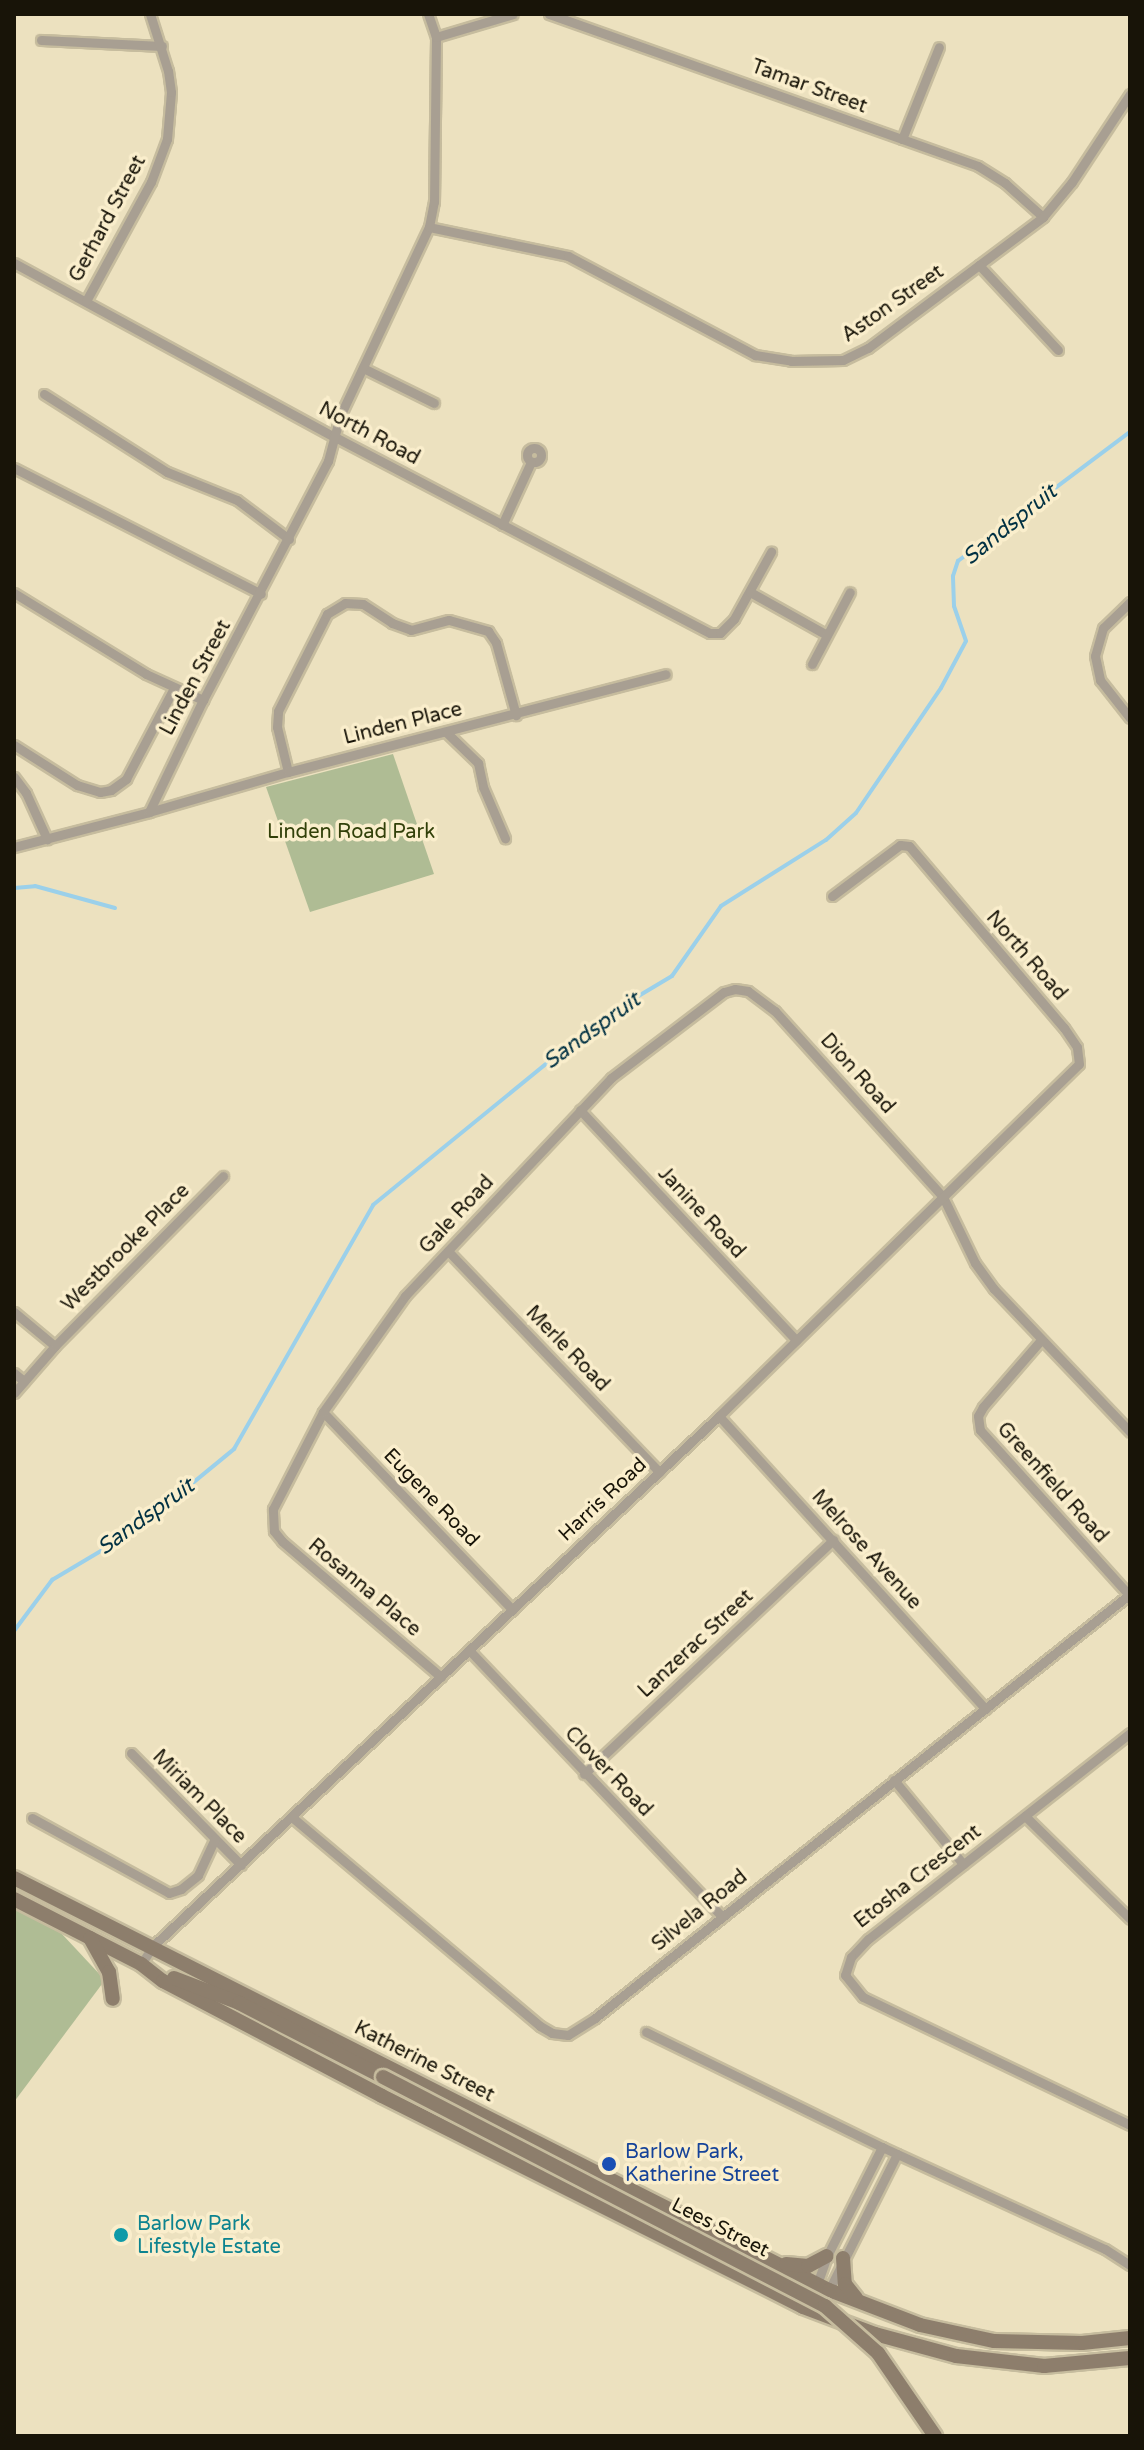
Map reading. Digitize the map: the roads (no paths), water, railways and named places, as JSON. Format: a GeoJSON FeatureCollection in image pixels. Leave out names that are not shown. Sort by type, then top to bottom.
{"type":"FeatureCollection","features":[{"type":"Feature","properties":{"kind":"main road","name":"Katherine Street"},"geometry":{"type":"LineString","coordinates":[[14,1878],[822,2287],[920,2325],[994,2341],[1082,2343],[1130,2338]]}},
{"type":"Feature","properties":{"kind":"main road"},"geometry":{"type":"LineString","coordinates":[[14,1899],[141,1964],[163,1981],[382,2096],[668,2243],[808,2309],[910,2346],[1008,2364],[1090,2364],[1130,2358]]}},
{"type":"Feature","properties":{"kind":"main road"},"geometry":{"type":"LineString","coordinates":[[90,1938],[109,1972],[113,1999]]}},
{"type":"Feature","properties":{"kind":"main road","name":"Lees Street"},"geometry":{"type":"LineString","coordinates":[[141,1964],[239,2003],[825,2306],[858,2333],[887,2363],[935,2436]]}},
{"type":"Feature","properties":{"kind":"main road"},"geometry":{"type":"LineString","coordinates":[[762,2257],[801,2267],[827,2256]]}},
{"type":"Feature","properties":{"kind":"main road"},"geometry":{"type":"LineString","coordinates":[[843,2258],[847,2288],[862,2303]]}},
{"type":"Feature","properties":{"kind":"street","name":"Gerhard Street"},"geometry":{"type":"LineString","coordinates":[[86,301],[161,158],[167,139],[171,92],[162,46],[150,14]]}},
{"type":"Feature","properties":{"kind":"street","name":"Linden Street"},"geometry":{"type":"LineString","coordinates":[[149,812],[203,700],[328,461],[333,436],[429,227],[434,202],[436,37],[428,14]]}},
{"type":"Feature","properties":{"kind":"street"},"geometry":{"type":"LineString","coordinates":[[436,37],[513,14]]}},
{"type":"Feature","properties":{"kind":"street","name":"Tamar Street"},"geometry":{"type":"LineString","coordinates":[[549,14],[992,173],[1043,217]]}},
{"type":"Feature","properties":{"kind":"street"},"geometry":{"type":"LineString","coordinates":[[41,40],[162,46]]}},
{"type":"Feature","properties":{"kind":"street"},"geometry":{"type":"LineString","coordinates":[[902,139],[939,47]]}},
{"type":"Feature","properties":{"kind":"street","name":"Aston Street"},"geometry":{"type":"LineString","coordinates":[[429,227],[568,256],[755,355],[791,361],[843,360],[858,355],[1043,217],[1080,171],[1130,94]]}},
{"type":"Feature","properties":{"kind":"street","name":"North Road"},"geometry":{"type":"LineString","coordinates":[[14,263],[333,436],[710,633],[726,629],[750,592]]}},
{"type":"Feature","properties":{"kind":"street"},"geometry":{"type":"LineString","coordinates":[[979,265],[1058,350]]}},
{"type":"Feature","properties":{"kind":"street"},"geometry":{"type":"LineString","coordinates":[[363,368],[434,403]]}},
{"type":"Feature","properties":{"kind":"street"},"geometry":{"type":"LineString","coordinates":[[44,394],[167,472],[237,500],[289,539]]}},
{"type":"Feature","properties":{"kind":"street"},"geometry":{"type":"LineString","coordinates":[[502,525],[531,462]]}},
{"type":"Feature","properties":{"kind":"street"},"geometry":{"type":"LineString","coordinates":[[14,468],[261,594]]}},
{"type":"Feature","properties":{"kind":"street"},"geometry":{"type":"LineString","coordinates":[[771,552],[750,592],[825,634]]}},
{"type":"Feature","properties":{"kind":"street"},"geometry":{"type":"LineString","coordinates":[[812,664],[825,634],[850,592]]}},
{"type":"Feature","properties":{"kind":"street"},"geometry":{"type":"LineString","coordinates":[[14,593],[174,688],[203,700]]}},
{"type":"Feature","properties":{"kind":"street"},"geometry":{"type":"LineString","coordinates":[[1130,602],[1103,628],[1095,656],[1100,680],[1130,718]]}},
{"type":"Feature","properties":{"kind":"street"},"geometry":{"type":"LineString","coordinates":[[288,772],[277,727],[278,711],[327,614],[345,603],[363,604],[392,623],[411,630],[449,620],[488,631],[496,643],[516,715]]}},
{"type":"Feature","properties":{"kind":"street","name":"Linden Place"},"geometry":{"type":"LineString","coordinates":[[149,812],[288,772],[666,674]]}},
{"type":"Feature","properties":{"kind":"street"},"geometry":{"type":"LineString","coordinates":[[14,745],[77,785],[100,792],[111,790],[126,779],[174,688]]}},
{"type":"Feature","properties":{"kind":"street"},"geometry":{"type":"LineString","coordinates":[[446,732],[478,763],[483,787],[505,838]]}},
{"type":"Feature","properties":{"kind":"street"},"geometry":{"type":"LineString","coordinates":[[14,777],[26,793],[47,839]]}},
{"type":"Feature","properties":{"kind":"street"},"geometry":{"type":"LineString","coordinates":[[14,847],[149,812]]}},
{"type":"Feature","properties":{"kind":"street","name":"North Road"},"geometry":{"type":"LineString","coordinates":[[832,896],[905,844],[1064,1028],[1080,1056]]}},
{"type":"Feature","properties":{"kind":"street","name":"Gale Road"},"geometry":{"type":"LineString","coordinates":[[272,1521],[276,1501],[323,1412],[405,1296],[622,1069],[715,996],[735,989]]}},
{"type":"Feature","properties":{"kind":"street","name":"Dion Road"},"geometry":{"type":"LineString","coordinates":[[735,989],[765,1000],[943,1197]]}},
{"type":"Feature","properties":{"kind":"street","name":"Harris Road"},"geometry":{"type":"LineString","coordinates":[[141,1964],[153,1946],[719,1416],[1064,1082],[1079,1064],[1080,1056]]}},
{"type":"Feature","properties":{"kind":"street","name":"Janine Road"},"geometry":{"type":"LineString","coordinates":[[580,1110],[796,1340]]}},
{"type":"Feature","properties":{"kind":"street","name":"Westbrooke Place"},"geometry":{"type":"LineString","coordinates":[[14,1393],[55,1346],[223,1176]]}},
{"type":"Feature","properties":{"kind":"street"},"geometry":{"type":"LineString","coordinates":[[943,1197],[975,1263],[1041,1340],[1130,1432]]}},
{"type":"Feature","properties":{"kind":"street","name":"Merle Road"},"geometry":{"type":"LineString","coordinates":[[448,1251],[659,1472]]}},
{"type":"Feature","properties":{"kind":"street"},"geometry":{"type":"LineString","coordinates":[[14,1312],[55,1346]]}},
{"type":"Feature","properties":{"kind":"street","name":"Greenfield Road"},"geometry":{"type":"LineString","coordinates":[[1041,1340],[983,1407],[978,1416],[980,1430],[1130,1595]]}},
{"type":"Feature","properties":{"kind":"street"},"geometry":{"type":"LineString","coordinates":[[14,1373],[24,1381]]}},
{"type":"Feature","properties":{"kind":"street","name":"Eugene Road"},"geometry":{"type":"LineString","coordinates":[[323,1412],[513,1610]]}},
{"type":"Feature","properties":{"kind":"street","name":"Melrose Avenue"},"geometry":{"type":"LineString","coordinates":[[719,1416],[986,1709]]}},
{"type":"Feature","properties":{"kind":"street","name":"Rosanna Place"},"geometry":{"type":"LineString","coordinates":[[272,1521],[274,1531],[282,1541],[441,1677]]}},
{"type":"Feature","properties":{"kind":"street","name":"Lanzerac Street"},"geometry":{"type":"LineString","coordinates":[[584,1774],[833,1540]]}},
{"type":"Feature","properties":{"kind":"street","name":"Silvela Road"},"geometry":{"type":"LineString","coordinates":[[293,1818],[547,2030],[560,2035],[574,2033],[1130,1595]]}},
{"type":"Feature","properties":{"kind":"street","name":"Clover Road"},"geometry":{"type":"LineString","coordinates":[[469,1650],[722,1917]]}},
{"type":"Feature","properties":{"kind":"street","name":"Etosha Crescent"},"geometry":{"type":"LineString","coordinates":[[1130,1733],[859,1947],[845,1967],[849,1984],[863,1997],[1130,2125]]}},
{"type":"Feature","properties":{"kind":"street","name":"Miriam Place"},"geometry":{"type":"LineString","coordinates":[[131,1753],[241,1865]]}},
{"type":"Feature","properties":{"kind":"street"},"geometry":{"type":"LineString","coordinates":[[894,1780],[963,1864]]}},
{"type":"Feature","properties":{"kind":"street"},"geometry":{"type":"LineString","coordinates":[[1025,1816],[1130,1919]]}},
{"type":"Feature","properties":{"kind":"street"},"geometry":{"type":"LineString","coordinates":[[32,1818],[169,1893],[181,1889],[198,1875],[215,1839]]}},
{"type":"Feature","properties":{"kind":"street"},"geometry":{"type":"LineString","coordinates":[[646,2032],[882,2147],[1105,2249],[1130,2265]]}},
{"type":"Feature","properties":{"kind":"street"},"geometry":{"type":"LineString","coordinates":[[824,2315],[822,2287],[827,2256],[882,2147]]}},
{"type":"Feature","properties":{"kind":"street"},"geometry":{"type":"LineString","coordinates":[[808,2309],[843,2258],[897,2154]]}},
{"type":"Feature","properties":{"kind":"waterway","name":"Sandspruit"},"geometry":{"type":"LineString","coordinates":[[14,1631],[52,1580],[133,1532],[234,1449],[373,1205],[605,1016],[672,976],[721,906],[826,840],[856,813],[941,688],[966,641],[954,606],[953,576],[958,561],[1130,432]]}},
{"type":"Feature","properties":{"kind":"waterway"},"geometry":{"type":"LineString","coordinates":[[14,888],[35,886],[115,908]]}},
{"type":"Feature","properties":{"kind":"place","name":"Barlow Park, Katherine Street"},"geometry":{"type":"Point","coordinates":[609,2164]}},
{"type":"Feature","properties":{"kind":"place","name":"Barlow Park Lifestyle Estate"},"geometry":{"type":"Point","coordinates":[121,2235]}},
{"type":"Feature","properties":{"kind":"park label","name":"Linden Road Park"},"geometry":{"type":"Point","coordinates":[351,832]}}]}
